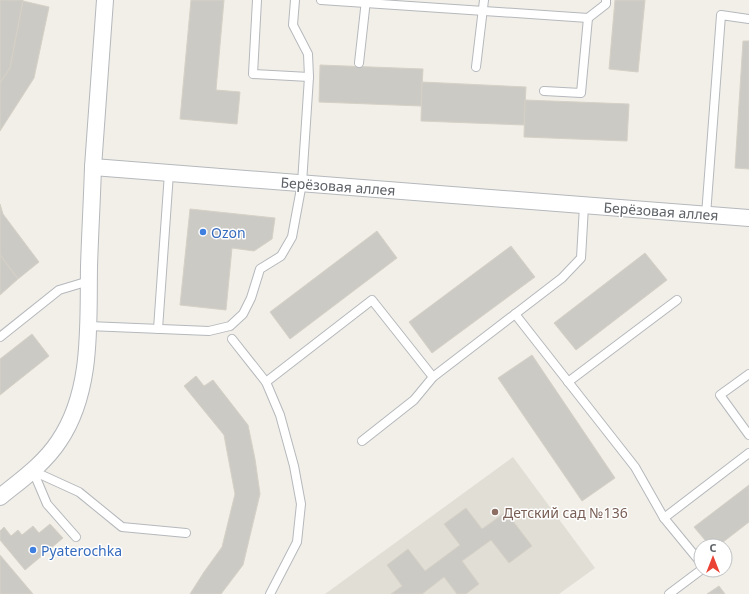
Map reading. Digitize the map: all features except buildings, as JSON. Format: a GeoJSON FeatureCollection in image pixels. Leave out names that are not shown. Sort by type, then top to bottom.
{"type":"FeatureCollection","features":[{"type":"Feature","properties":{"kind":"street"},"geometry":{"type":"LineString","coordinates":[[0,497],[34,471],[59,441],[75,411],[82,383],[88,326],[93,167],[105,0]]}},
{"type":"Feature","properties":{"kind":"street","name":"Берёзовая аллея"},"geometry":{"type":"LineString","coordinates":[[93,167],[749,218]]}},
{"type":"Feature","properties":{"kind":"lane"},"geometry":{"type":"LineString","coordinates":[[258,0],[253,74],[310,77]]}},
{"type":"Feature","properties":{"kind":"lane"},"geometry":{"type":"LineString","coordinates":[[88,326],[209,331],[230,326],[244,314],[251,298],[260,269],[281,256],[292,237],[302,183],[310,77],[308,54],[293,25],[295,0]]}},
{"type":"Feature","properties":{"kind":"lane"},"geometry":{"type":"LineString","coordinates":[[321,0],[588,18],[606,4],[606,0]]}},
{"type":"Feature","properties":{"kind":"lane"},"geometry":{"type":"LineString","coordinates":[[476,67],[484,0]]}},
{"type":"Feature","properties":{"kind":"lane"},"geometry":{"type":"LineString","coordinates":[[359,63],[366,2]]}},
{"type":"Feature","properties":{"kind":"lane"},"geometry":{"type":"LineString","coordinates":[[706,215],[721,15],[749,19]]}},
{"type":"Feature","properties":{"kind":"lane"},"geometry":{"type":"LineString","coordinates":[[544,91],[581,94],[588,18]]}},
{"type":"Feature","properties":{"kind":"lane"},"geometry":{"type":"LineString","coordinates":[[158,329],[169,173]]}},
{"type":"Feature","properties":{"kind":"lane"},"geometry":{"type":"LineString","coordinates":[[362,441],[414,400],[433,377],[562,278],[581,258],[584,206]]}},
{"type":"Feature","properties":{"kind":"lane"},"geometry":{"type":"LineString","coordinates":[[0,337],[59,290],[89,281]]}},
{"type":"Feature","properties":{"kind":"lane"},"geometry":{"type":"LineString","coordinates":[[266,382],[372,300],[433,377]]}},
{"type":"Feature","properties":{"kind":"lane"},"geometry":{"type":"LineString","coordinates":[[568,382],[677,300]]}},
{"type":"Feature","properties":{"kind":"lane"},"geometry":{"type":"LineString","coordinates":[[515,314],[635,467],[664,518],[693,553]]}},
{"type":"Feature","properties":{"kind":"lane"},"geometry":{"type":"LineString","coordinates":[[232,339],[266,382],[280,415],[294,466],[301,504],[297,542],[270,594]]}},
{"type":"Feature","properties":{"kind":"lane"},"geometry":{"type":"LineString","coordinates":[[749,374],[720,395],[749,435]]}},
{"type":"Feature","properties":{"kind":"lane"},"geometry":{"type":"LineString","coordinates":[[664,518],[749,453]]}},
{"type":"Feature","properties":{"kind":"lane"},"geometry":{"type":"LineString","coordinates":[[34,471],[79,492],[122,526],[186,533]]}},
{"type":"Feature","properties":{"kind":"lane"},"geometry":{"type":"LineString","coordinates":[[34,471],[47,504],[76,537]]}},
{"type":"Feature","properties":{"kind":"lane"},"geometry":{"type":"LineString","coordinates":[[669,594],[693,576]]}},
{"type":"Feature","properties":{"kind":"shaded area","name":"Детский сад №136"},"geometry":{"type":"Polygon","coordinates":[[[513,457],[595,568],[559,594],[325,594],[513,457]]]}},
{"type":"Feature","properties":{"kind":"place","name":"Ozon"},"geometry":{"type":"Point","coordinates":[203,232]}},
{"type":"Feature","properties":{"kind":"place","name":"Детский сад №136"},"geometry":{"type":"Point","coordinates":[495,512]}},
{"type":"Feature","properties":{"kind":"place","name":"Pyaterochka"},"geometry":{"type":"Point","coordinates":[33,550]}}]}
